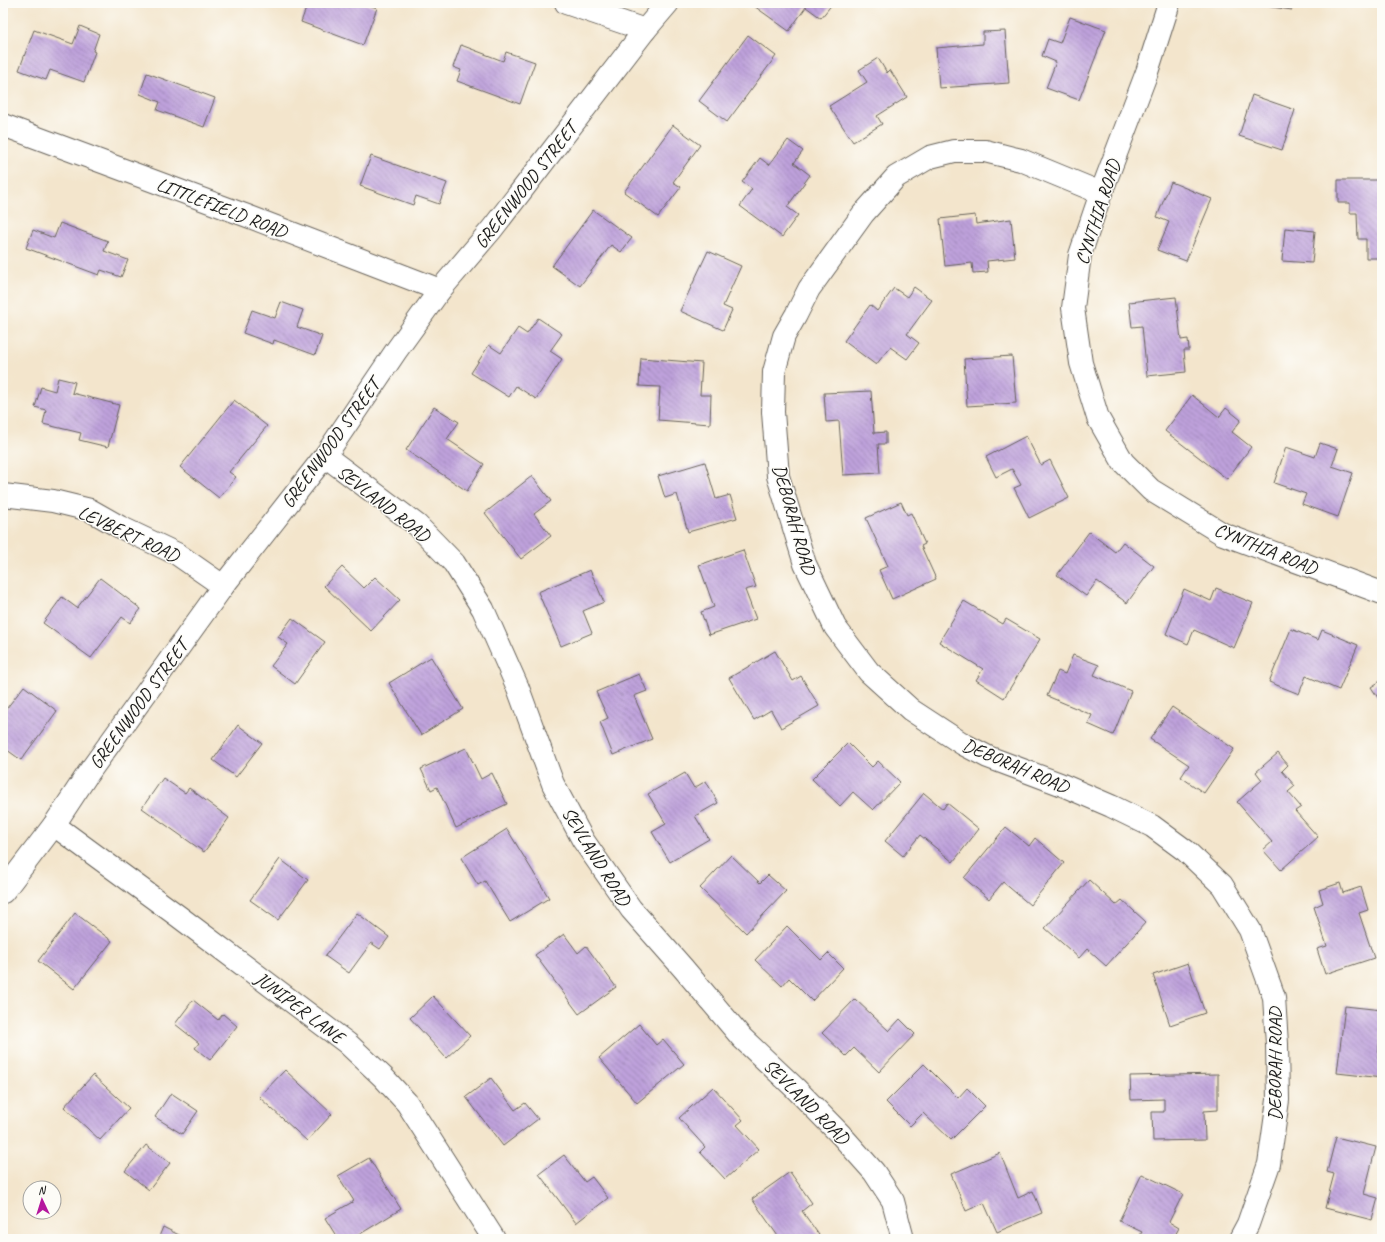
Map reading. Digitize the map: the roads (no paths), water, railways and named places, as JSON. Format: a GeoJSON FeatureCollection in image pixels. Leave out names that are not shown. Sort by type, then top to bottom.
{"type":"FeatureCollection","features":[{"type":"Feature","properties":{"kind":"street"},"geometry":{"type":"LineString","coordinates":[[566,3],[645,30]]}},
{"type":"Feature","properties":{"kind":"street","name":"GREENWOOD STREET"},"geometry":{"type":"LineString","coordinates":[[3,892],[54,825],[87,775],[223,586],[325,456],[396,351],[440,290],[492,229],[645,30],[668,3]]}},
{"type":"Feature","properties":{"kind":"street","name":"CYNTHIA ROAD"},"geometry":{"type":"LineString","coordinates":[[1169,3],[1147,72],[1101,193],[1080,255],[1073,308],[1081,363],[1098,418],[1123,462],[1152,490],[1224,534],[1382,594]]}},
{"type":"Feature","properties":{"kind":"street","name":"LITTLEFIELD ROAD"},"geometry":{"type":"LineString","coordinates":[[3,125],[440,290]]}},
{"type":"Feature","properties":{"kind":"street","name":"DEBORAH ROAD"},"geometry":{"type":"LineString","coordinates":[[1101,193],[1021,160],[985,151],[954,151],[930,157],[896,177],[863,214],[809,289],[784,336],[774,372],[773,412],[778,476],[805,564],[835,627],[869,672],[911,710],[963,744],[988,757],[1060,784],[1111,806],[1152,826],[1186,851],[1222,885],[1250,930],[1274,997],[1278,1100],[1269,1164],[1248,1224],[1240,1239]]}},
{"type":"Feature","properties":{"kind":"street","name":"SEVLAND ROAD"},"geometry":{"type":"LineString","coordinates":[[325,456],[418,525],[454,563],[483,609],[518,688],[553,784],[583,840],[631,909],[742,1038],[796,1088],[874,1172],[893,1201],[903,1239]]}},
{"type":"Feature","properties":{"kind":"street","name":"LEVBERT ROAD"},"geometry":{"type":"LineString","coordinates":[[3,496],[53,501],[90,510],[120,527],[177,554],[223,586]]}},
{"type":"Feature","properties":{"kind":"street","name":"JUNIPER LANE"},"geometry":{"type":"LineString","coordinates":[[54,825],[347,1043],[378,1072],[407,1103],[494,1239]]}}]}
